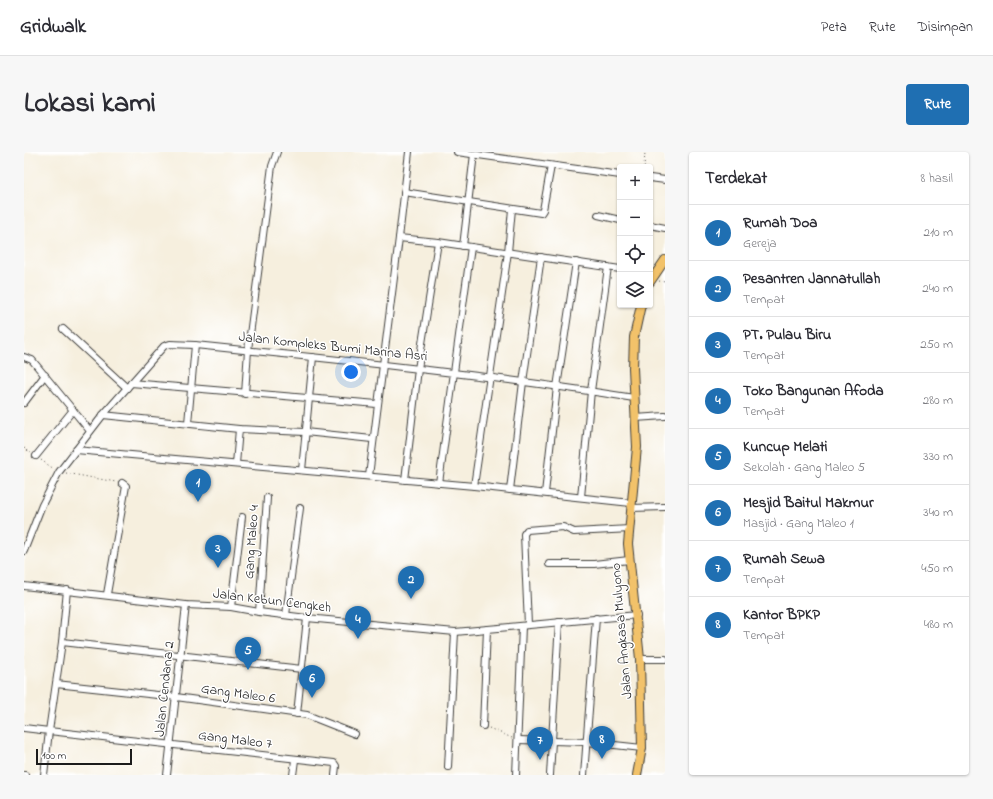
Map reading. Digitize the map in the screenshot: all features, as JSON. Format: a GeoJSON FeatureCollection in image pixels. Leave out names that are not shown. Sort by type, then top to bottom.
{"type":"FeatureCollection","features":[{"type":"Feature","properties":{"kind":"main road"},"geometry":{"type":"LineString","coordinates":[[653,273],[665,260]]}},
{"type":"Feature","properties":{"kind":"main road","name":"Jalan Angkasa Mulyono"},"geometry":{"type":"LineString","coordinates":[[636,775],[642,748],[640,659],[637,615],[629,560],[631,505],[636,463],[634,337],[640,308]]}},
{"type":"Feature","properties":{"kind":"street"},"geometry":{"type":"LineString","coordinates":[[245,394],[248,350],[272,166],[277,152]]}},
{"type":"Feature","properties":{"kind":"street"},"geometry":{"type":"LineString","coordinates":[[369,476],[372,439],[409,152]]}},
{"type":"Feature","properties":{"kind":"street"},"geometry":{"type":"LineString","coordinates":[[458,152],[617,175]]}},
{"type":"Feature","properties":{"kind":"street"},"geometry":{"type":"LineString","coordinates":[[463,246],[474,154]]}},
{"type":"Feature","properties":{"kind":"street"},"geometry":{"type":"LineString","coordinates":[[404,192],[539,213],[542,212],[551,166]]}},
{"type":"Feature","properties":{"kind":"street"},"geometry":{"type":"LineString","coordinates":[[653,178],[665,180]]}},
{"type":"Feature","properties":{"kind":"street"},"geometry":{"type":"LineString","coordinates":[[474,486],[488,377],[508,252],[512,209]]}},
{"type":"Feature","properties":{"kind":"street"},"geometry":{"type":"LineString","coordinates":[[598,215],[617,219]]}},
{"type":"Feature","properties":{"kind":"street"},"geometry":{"type":"LineString","coordinates":[[653,226],[665,228]]}},
{"type":"Feature","properties":{"kind":"street"},"geometry":{"type":"LineString","coordinates":[[399,238],[438,242],[617,268]]}},
{"type":"Feature","properties":{"kind":"street"},"geometry":{"type":"LineString","coordinates":[[405,480],[418,368],[438,242]]}},
{"type":"Feature","properties":{"kind":"street"},"geometry":{"type":"LineString","coordinates":[[439,483],[471,247]]}},
{"type":"Feature","properties":{"kind":"street"},"geometry":{"type":"LineString","coordinates":[[510,490],[523,382],[541,257]]}},
{"type":"Feature","properties":{"kind":"street"},"geometry":{"type":"LineString","coordinates":[[545,493],[557,387],[576,262]]}},
{"type":"Feature","properties":{"kind":"street"},"geometry":{"type":"LineString","coordinates":[[581,497],[591,391],[608,267]]}},
{"type":"Feature","properties":{"kind":"street"},"geometry":{"type":"LineString","coordinates":[[62,330],[129,386],[192,388],[245,394],[377,404]]}},
{"type":"Feature","properties":{"kind":"street","name":"Jalan Kompleks Bumi Marina Asri"},"geometry":{"type":"LineString","coordinates":[[24,547],[42,505],[59,472],[90,431],[129,386],[164,346],[170,344],[248,350],[418,368],[634,398]]}},
{"type":"Feature","properties":{"kind":"street"},"geometry":{"type":"LineString","coordinates":[[188,423],[195,345]]}},
{"type":"Feature","properties":{"kind":"street"},"geometry":{"type":"LineString","coordinates":[[24,357],[32,360],[90,431]]}},
{"type":"Feature","properties":{"kind":"street"},"geometry":{"type":"LineString","coordinates":[[302,470],[313,357]]}},
{"type":"Feature","properties":{"kind":"street"},"geometry":{"type":"LineString","coordinates":[[24,403],[45,375]]}},
{"type":"Feature","properties":{"kind":"street"},"geometry":{"type":"LineString","coordinates":[[36,456],[73,410]]}},
{"type":"Feature","properties":{"kind":"street"},"geometry":{"type":"LineString","coordinates":[[104,415],[372,439]]}},
{"type":"Feature","properties":{"kind":"street"},"geometry":{"type":"LineString","coordinates":[[635,418],[665,416]]}},
{"type":"Feature","properties":{"kind":"street"},"geometry":{"type":"LineString","coordinates":[[236,464],[239,428]]}},
{"type":"Feature","properties":{"kind":"street"},"geometry":{"type":"LineString","coordinates":[[76,450],[474,486],[581,497],[631,505],[665,508]]}},
{"type":"Feature","properties":{"kind":"street"},"geometry":{"type":"LineString","coordinates":[[107,594],[126,486],[122,483]]}},
{"type":"Feature","properties":{"kind":"street","name":"Gang Maleo 4"},"geometry":{"type":"LineString","coordinates":[[260,612],[267,498]]}},
{"type":"Feature","properties":{"kind":"street"},"geometry":{"type":"LineString","coordinates":[[286,615],[300,508]]}},
{"type":"Feature","properties":{"kind":"street"},"geometry":{"type":"LineString","coordinates":[[231,607],[242,516]]}},
{"type":"Feature","properties":{"kind":"street"},"geometry":{"type":"LineString","coordinates":[[516,775],[525,626],[524,534],[526,530],[563,527],[574,532],[630,529]]}},
{"type":"Feature","properties":{"kind":"street"},"geometry":{"type":"LineString","coordinates":[[549,564],[594,564],[629,560]]}},
{"type":"Feature","properties":{"kind":"street","name":"Jalan Kebun Cengkeh"},"geometry":{"type":"LineString","coordinates":[[24,586],[107,594],[186,605],[231,607],[307,618],[455,632],[637,615]]}},
{"type":"Feature","properties":{"kind":"street"},"geometry":{"type":"LineString","coordinates":[[44,775],[62,642],[67,590]]}},
{"type":"Feature","properties":{"kind":"street","name":"Jalan Cendana 2"},"geometry":{"type":"LineString","coordinates":[[167,775],[186,605]]}},
{"type":"Feature","properties":{"kind":"street"},"geometry":{"type":"LineString","coordinates":[[297,714],[307,618]]}},
{"type":"Feature","properties":{"kind":"street"},"geometry":{"type":"LineString","coordinates":[[584,775],[596,618]]}},
{"type":"Feature","properties":{"kind":"street"},"geometry":{"type":"LineString","coordinates":[[550,775],[559,622]]}},
{"type":"Feature","properties":{"kind":"street"},"geometry":{"type":"LineString","coordinates":[[483,726],[487,629]]}},
{"type":"Feature","properties":{"kind":"street"},"geometry":{"type":"LineString","coordinates":[[448,767],[455,632]]}},
{"type":"Feature","properties":{"kind":"street"},"geometry":{"type":"LineString","coordinates":[[62,642],[302,669]]}},
{"type":"Feature","properties":{"kind":"street"},"geometry":{"type":"LineString","coordinates":[[640,659],[665,659]]}},
{"type":"Feature","properties":{"kind":"street","name":"Gang Maleo 6"},"geometry":{"type":"LineString","coordinates":[[56,684],[310,716],[355,734]]}},
{"type":"Feature","properties":{"kind":"street","name":"Gang Maleo 7"},"geometry":{"type":"LineString","coordinates":[[24,728],[171,744],[295,760],[334,763],[336,766],[336,775]]}},
{"type":"Feature","properties":{"kind":"street"},"geometry":{"type":"LineString","coordinates":[[518,740],[587,742],[642,748]]}},
{"type":"Feature","properties":{"kind":"street"},"geometry":{"type":"LineString","coordinates":[[293,775],[295,760]]}},
{"type":"Feature","properties":{"kind":"path"},"geometry":{"type":"LineString","coordinates":[[644,164],[645,152]]}},
{"type":"Feature","properties":{"kind":"path"},"geometry":{"type":"LineString","coordinates":[[24,448],[59,472],[122,483]]}},
{"type":"Feature","properties":{"kind":"path"},"geometry":{"type":"LineString","coordinates":[[483,726],[518,740]]}},
{"type":"Feature","properties":{"kind":"place","name":"Rumah Doa"},"geometry":{"type":"Point","coordinates":[198,502]}},
{"type":"Feature","properties":{"kind":"place","name":"PT. Pulau Biru"},"geometry":{"type":"Point","coordinates":[218,568]}},
{"type":"Feature","properties":{"kind":"place","name":"Pesantren Jannatullah"},"geometry":{"type":"Point","coordinates":[411,599]}},
{"type":"Feature","properties":{"kind":"place","name":"Toko Bangunan Afoda"},"geometry":{"type":"Point","coordinates":[358,639]}},
{"type":"Feature","properties":{"kind":"place","name":"Kuncup Melati"},"geometry":{"type":"Point","coordinates":[248,670]}},
{"type":"Feature","properties":{"kind":"place","name":"Mesjid Baitul Makmur"},"geometry":{"type":"Point","coordinates":[312,698]}},
{"type":"Feature","properties":{"kind":"place","name":"Kantor BPKP"},"geometry":{"type":"Point","coordinates":[602,759]}},
{"type":"Feature","properties":{"kind":"place","name":"Rumah Sewa"},"geometry":{"type":"Point","coordinates":[540,760]}}]}
